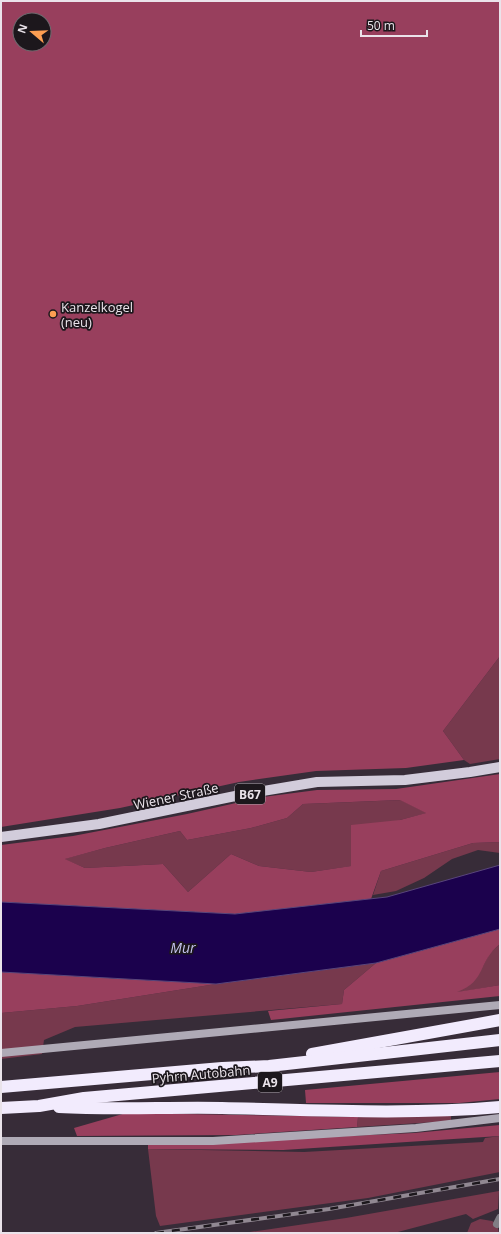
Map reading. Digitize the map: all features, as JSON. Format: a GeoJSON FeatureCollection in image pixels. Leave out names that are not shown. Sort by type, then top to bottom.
{"type":"FeatureCollection","features":[{"type":"Feature","properties":{"kind":"highway"},"geometry":{"type":"LineString","coordinates":[[222,1068],[270,1058],[316,1053],[500,1020]]}},
{"type":"Feature","properties":{"kind":"highway","name":"Pyhrn Autobahn"},"geometry":{"type":"LineString","coordinates":[[1,1087],[222,1068],[269,1066],[500,1040]]}},
{"type":"Feature","properties":{"kind":"highway","name":"Pyhrn Autobahn"},"geometry":{"type":"LineString","coordinates":[[1,1108],[40,1106],[84,1098],[500,1061]]}},
{"type":"Feature","properties":{"kind":"highway"},"geometry":{"type":"LineString","coordinates":[[40,1106],[84,1108],[162,1107],[371,1111],[500,1107]]}},
{"type":"Feature","properties":{"kind":"main road","name":"Wiener Straße"},"geometry":{"type":"LineString","coordinates":[[1,837],[99,824],[244,794],[317,782],[405,780],[500,767]]}},
{"type":"Feature","properties":{"kind":"main road"},"geometry":{"type":"LineString","coordinates":[[1,1053],[500,1005]]}},
{"type":"Feature","properties":{"kind":"main road"},"geometry":{"type":"LineString","coordinates":[[1,1141],[213,1141],[416,1128],[500,1118]]}},
{"type":"Feature","properties":{"kind":"shaded area"},"geometry":{"type":"Polygon","coordinates":[[[1,1],[500,1],[500,656],[443,731],[464,760],[406,768],[316,771],[239,782],[120,808],[1,827],[1,1]]]}},
{"type":"Feature","properties":{"kind":"shaded area"},"geometry":{"type":"Polygon","coordinates":[[[500,656],[500,759],[470,764],[464,760],[443,731],[500,656]]]}},
{"type":"Feature","properties":{"kind":"shaded area"},"geometry":{"type":"Polygon","coordinates":[[[500,774],[500,842],[473,843],[381,871],[371,899],[235,914],[1,902],[1,845],[73,836],[187,814],[263,797],[317,790],[396,789],[500,774]],[[400,800],[303,804],[287,818],[251,828],[187,840],[180,831],[105,848],[65,859],[85,868],[163,864],[188,892],[231,854],[259,866],[311,872],[351,866],[351,825],[400,820],[426,813],[400,800]]]}},
{"type":"Feature","properties":{"kind":"shaded area"},"geometry":{"type":"Polygon","coordinates":[[[401,800],[427,813],[400,820],[352,866],[311,872],[259,866],[231,854],[188,892],[163,864],[85,868],[64,859],[180,831],[187,840],[251,828],[287,818],[303,804],[401,800]]]}},
{"type":"Feature","properties":{"kind":"shaded area"},"geometry":{"type":"Polygon","coordinates":[[[500,842],[500,853],[478,850],[452,859],[424,878],[396,891],[373,895],[381,871],[473,843],[500,842]]]}},
{"type":"Feature","properties":{"kind":"shaded area"},"geometry":{"type":"Polygon","coordinates":[[[500,929],[500,944],[488,958],[478,977],[467,988],[457,992],[500,985],[500,996],[271,1020],[268,1011],[342,1004],[344,990],[376,963],[500,929]]]}},
{"type":"Feature","properties":{"kind":"shaded area"},"geometry":{"type":"Polygon","coordinates":[[[500,944],[500,985],[454,993],[483,966],[489,954],[500,944]]]}},
{"type":"Feature","properties":{"kind":"shaded area"},"geometry":{"type":"Polygon","coordinates":[[[376,963],[344,990],[342,1004],[75,1027],[44,1040],[42,1054],[1,1059],[1,1013],[77,1006],[216,984],[376,963]]]}},
{"type":"Feature","properties":{"kind":"shaded area"},"geometry":{"type":"Polygon","coordinates":[[[1,972],[216,984],[77,1006],[1,1013],[1,972]]]}},
{"type":"Feature","properties":{"kind":"shaded area"},"geometry":{"type":"Polygon","coordinates":[[[500,1072],[500,1099],[459,1103],[306,1103],[305,1090],[500,1072]]]}},
{"type":"Feature","properties":{"kind":"shaded area"},"geometry":{"type":"Polygon","coordinates":[[[126,1113],[358,1117],[357,1127],[236,1135],[77,1136],[74,1128],[126,1113]]]}},
{"type":"Feature","properties":{"kind":"shaded area"},"geometry":{"type":"Polygon","coordinates":[[[451,1115],[451,1121],[357,1127],[358,1117],[451,1115]]]}},
{"type":"Feature","properties":{"kind":"shaded area"},"geometry":{"type":"Polygon","coordinates":[[[500,1125],[500,1136],[283,1150],[148,1149],[148,1145],[414,1133],[500,1125]]]}},
{"type":"Feature","properties":{"kind":"shaded area"},"geometry":{"type":"Polygon","coordinates":[[[500,1136],[500,1172],[368,1198],[160,1226],[156,1216],[148,1149],[304,1152],[483,1142],[485,1138],[500,1136]]]}},
{"type":"Feature","properties":{"kind":"shaded area"},"geometry":{"type":"Polygon","coordinates":[[[499,1191],[498,1209],[473,1219],[466,1214],[394,1233],[243,1233],[346,1218],[499,1191]]]}},
{"type":"Feature","properties":{"kind":"shaded area"},"geometry":{"type":"Polygon","coordinates":[[[480,1219],[492,1221],[497,1224],[499,1233],[467,1233],[471,1223],[480,1219]]]}},
{"type":"Feature","properties":{"kind":"water","name":"Mur"},"geometry":{"type":"Polygon","coordinates":[[[500,865],[500,929],[376,963],[216,984],[1,972],[1,902],[235,914],[387,897],[500,865]]]}},
{"type":"Feature","properties":{"kind":"railway"},"geometry":{"type":"LineString","coordinates":[[156,1233],[329,1209],[500,1179]]}},
{"type":"Feature","properties":{"kind":"place","name":"Kanzelkogel (neu)"},"geometry":{"type":"Point","coordinates":[53,314]}}]}
